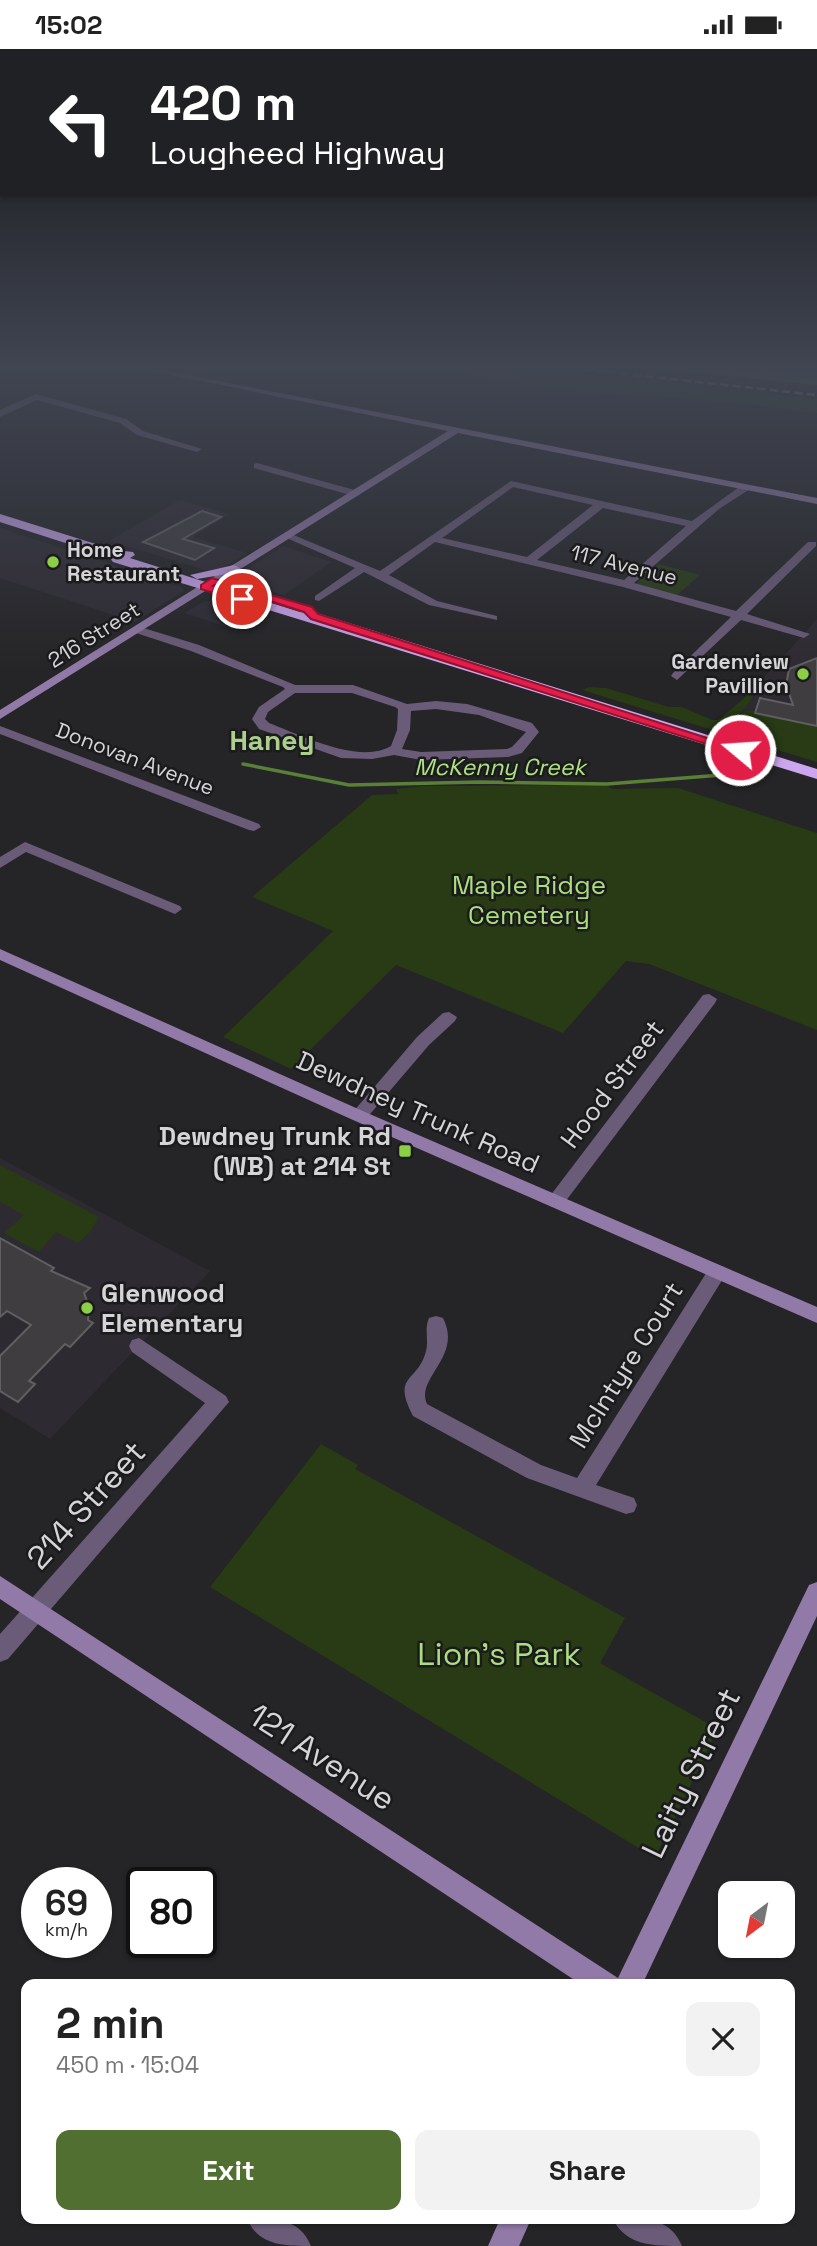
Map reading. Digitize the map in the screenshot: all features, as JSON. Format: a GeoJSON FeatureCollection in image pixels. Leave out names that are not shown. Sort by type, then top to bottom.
{"type":"FeatureCollection","features":[{"type":"Feature","properties":{"kind":"highway"},"geometry":{"type":"LineString","coordinates":[[0,518],[114,554],[132,555],[197,575],[226,594],[299,617],[315,617],[815,774]]}},
{"type":"Feature","properties":{"kind":"highway"},"geometry":{"type":"LineString","coordinates":[[114,554],[118,559],[308,610],[315,617]]}},
{"type":"Feature","properties":{"kind":"highway"},"geometry":{"type":"LineString","coordinates":[[197,575],[234,569]]}},
{"type":"Feature","properties":{"kind":"highway"},"geometry":{"type":"LineString","coordinates":[[187,599],[226,594]]}},
{"type":"Feature","properties":{"kind":"street"},"geometry":{"type":"LineString","coordinates":[[273,471],[354,493]]}},
{"type":"Feature","properties":{"kind":"street","name":"216 Street"},"geometry":{"type":"LineString","coordinates":[[0,715],[391,471]]}},
{"type":"Feature","properties":{"kind":"street"},"geometry":{"type":"LineString","coordinates":[[662,471],[817,501]]}},
{"type":"Feature","properties":{"kind":"street"},"geometry":{"type":"LineString","coordinates":[[381,575],[511,484],[694,525]]}},
{"type":"Feature","properties":{"kind":"street"},"geometry":{"type":"LineString","coordinates":[[626,584],[694,525],[746,487]]}},
{"type":"Feature","properties":{"kind":"street"},"geometry":{"type":"LineString","coordinates":[[529,561],[601,504]]}},
{"type":"Feature","properties":{"kind":"street"},"geometry":{"type":"LineString","coordinates":[[287,536],[381,575],[433,603],[493,618]]}},
{"type":"Feature","properties":{"kind":"street","name":"117 Avenue"},"geometry":{"type":"LineString","coordinates":[[434,539],[626,584],[804,633]]}},
{"type":"Feature","properties":{"kind":"street"},"geometry":{"type":"LineString","coordinates":[[677,676],[812,544]]}},
{"type":"Feature","properties":{"kind":"street"},"geometry":{"type":"LineString","coordinates":[[319,598],[363,568]]}},
{"type":"Feature","properties":{"kind":"street"},"geometry":{"type":"LineString","coordinates":[[138,630],[195,648],[287,684],[292,689]]}},
{"type":"Feature","properties":{"kind":"street"},"geometry":{"type":"LineString","coordinates":[[292,689],[353,689],[404,708],[440,703],[469,706],[527,726],[533,732],[517,750],[508,753],[421,756],[394,751],[372,755],[341,754],[264,726],[258,719],[262,710],[292,689]]}},
{"type":"Feature","properties":{"kind":"street"},"geometry":{"type":"LineString","coordinates":[[394,751],[402,739],[404,708]]}},
{"type":"Feature","properties":{"kind":"street","name":"Donovan Avenue"},"geometry":{"type":"LineString","coordinates":[[0,730],[254,827]]}},
{"type":"Feature","properties":{"kind":"street"},"geometry":{"type":"LineString","coordinates":[[0,864],[25,846],[175,909]]}},
{"type":"Feature","properties":{"kind":"street","name":"Dewdney Trunk Road"},"geometry":{"type":"LineString","coordinates":[[0,954],[359,1116],[817,1315]]}},
{"type":"Feature","properties":{"kind":"street","name":"Hood Street"},"geometry":{"type":"LineString","coordinates":[[556,1201],[709,999]]}},
{"type":"Feature","properties":{"kind":"street"},"geometry":{"type":"LineString","coordinates":[[359,1116],[449,1017]]}},
{"type":"Feature","properties":{"kind":"street","name":"McIntyre Court"},"geometry":{"type":"LineString","coordinates":[[582,1488],[717,1272]]}},
{"type":"Feature","properties":{"kind":"street","name":"McIntyre Court"},"geometry":{"type":"LineString","coordinates":[[436,1324],[436,1353],[412,1389],[414,1401],[420,1410],[534,1472],[626,1505]]}},
{"type":"Feature","properties":{"kind":"street","name":"214 Street"},"geometry":{"type":"LineString","coordinates":[[0,1651],[219,1402],[139,1346]]}},
{"type":"Feature","properties":{"kind":"street","name":"121 Avenue"},"geometry":{"type":"LineString","coordinates":[[0,1586],[598,1979]]}},
{"type":"Feature","properties":{"kind":"street","name":"Laity Street"},"geometry":{"type":"LineString","coordinates":[[631,1979],[817,1592]]}},
{"type":"Feature","properties":{"kind":"street"},"geometry":{"type":"LineString","coordinates":[[268,2224],[296,2246]]}},
{"type":"Feature","properties":{"kind":"street"},"geometry":{"type":"LineString","coordinates":[[503,2246],[514,2224]]}},
{"type":"Feature","properties":{"kind":"street"},"geometry":{"type":"LineString","coordinates":[[635,2224],[667,2246]]}},
{"type":"Feature","properties":{"kind":"shaded area"},"geometry":{"type":"Polygon","coordinates":[[[180,500],[229,514],[193,537],[247,553],[222,568],[205,570],[109,541],[180,500]]]}},
{"type":"Feature","properties":{"kind":"shaded area"},"geometry":{"type":"Polygon","coordinates":[[[0,528],[181,587],[184,591],[135,622],[0,578],[0,528]]]}},
{"type":"Feature","properties":{"kind":"shaded area"},"geometry":{"type":"Polygon","coordinates":[[[283,546],[331,562],[284,595],[232,579],[283,546]]]}},
{"type":"Feature","properties":{"kind":"shaded area"},"geometry":{"type":"Polygon","coordinates":[[[219,600],[258,611],[233,629],[184,613],[205,601],[219,600]]]}},
{"type":"Feature","properties":{"kind":"shaded area"},"geometry":{"type":"Polygon","coordinates":[[[817,619],[817,760],[716,729],[804,634],[817,619]]]}},
{"type":"Feature","properties":{"kind":"shaded area","name":"Glenwood Elementary"},"geometry":{"type":"Polygon","coordinates":[[[0,1158],[210,1271],[50,1439],[0,1408],[0,1158]]]}},
{"type":"Feature","properties":{"kind":"green space"},"geometry":{"type":"Polygon","coordinates":[[[659,564],[700,575],[677,595],[636,584],[659,564]]]}},
{"type":"Feature","properties":{"kind":"green space"},"geometry":{"type":"Polygon","coordinates":[[[589,687],[606,688],[669,707],[682,707],[712,720],[718,720],[748,695],[753,697],[733,722],[744,711],[753,710],[755,714],[817,726],[817,762],[582,690],[589,687]]]}},
{"type":"Feature","properties":{"kind":"green space","name":"Maple Ridge Cemetery"},"geometry":{"type":"Polygon","coordinates":[[[606,785],[612,789],[678,788],[817,833],[817,1030],[649,964],[626,961],[563,1033],[396,965],[291,1069],[223,1037],[333,931],[252,897],[372,795],[398,794],[396,789],[425,786],[606,785]]]}},
{"type":"Feature","properties":{"kind":"green space"},"geometry":{"type":"Polygon","coordinates":[[[0,1165],[99,1217],[90,1232],[78,1243],[56,1232],[39,1252],[4,1233],[24,1215],[0,1202],[0,1165]]]}},
{"type":"Feature","properties":{"kind":"green space","name":"Lion's Park"},"geometry":{"type":"Polygon","coordinates":[[[321,1444],[358,1465],[355,1469],[625,1618],[600,1663],[718,1729],[655,1858],[210,1587],[321,1444]]]}},
{"type":"Feature","properties":{"kind":"building"},"geometry":{"type":"Polygon","coordinates":[[[202,511],[221,517],[183,539],[214,548],[195,560],[143,542],[202,511]]]}},
{"type":"Feature","properties":{"kind":"building"},"geometry":{"type":"Polygon","coordinates":[[[817,658],[817,726],[755,713],[760,698],[793,705],[786,685],[789,669],[817,658]]]}},
{"type":"Feature","properties":{"kind":"building","name":"Glenwood Elementary"},"geometry":{"type":"Polygon","coordinates":[[[0,1238],[54,1268],[51,1271],[90,1288],[84,1293],[89,1306],[88,1320],[93,1323],[70,1347],[65,1344],[29,1381],[35,1384],[18,1402],[0,1391],[0,1356],[31,1325],[7,1311],[0,1317],[0,1238]]]}},
{"type":"Feature","properties":{"kind":"waterway","name":"McKenny Creek"},"geometry":{"type":"LineString","coordinates":[[243,764],[349,785],[480,782],[607,784],[760,772]]}},
{"type":"Feature","properties":{"kind":"place","name":"Home Restaurant"},"geometry":{"type":"Point","coordinates":[53,562]}},
{"type":"Feature","properties":{"kind":"place","name":"Gardenview Pavillion"},"geometry":{"type":"Point","coordinates":[803,674]}},
{"type":"Feature","properties":{"kind":"place","name":"Dewdney Trunk Rd (WB) at 214 St"},"geometry":{"type":"Point","coordinates":[405,1151]}},
{"type":"Feature","properties":{"kind":"place","name":"Glenwood Elementary"},"geometry":{"type":"Point","coordinates":[87,1308]}},
{"type":"Feature","properties":{"kind":"district","name":"Haney"},"geometry":{"type":"Point","coordinates":[272,740]}},
{"type":"Feature","properties":{"kind":"route"},"geometry":{"type":"LineString","coordinates":[[242,599],[205,587],[215,580],[308,610],[315,617],[740,750]]}}]}
